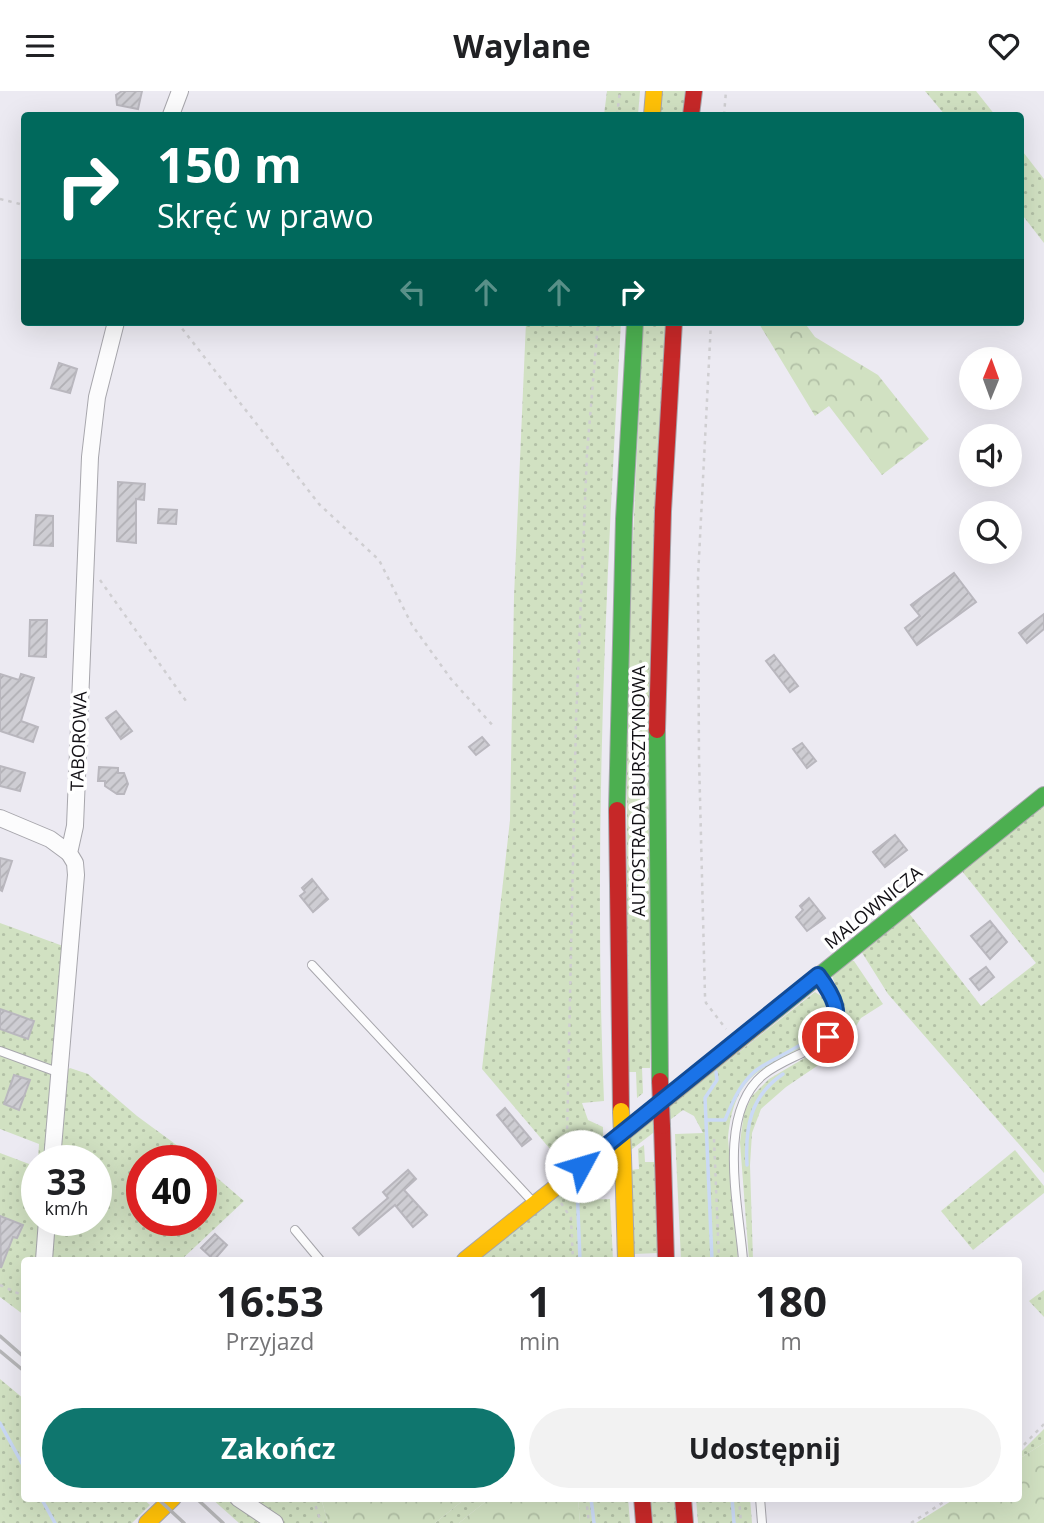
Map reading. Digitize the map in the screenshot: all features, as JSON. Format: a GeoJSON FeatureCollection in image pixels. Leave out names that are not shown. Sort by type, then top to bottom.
{"type":"FeatureCollection","features":[{"type":"Feature","properties":{"kind":"main road"},"geometry":{"type":"LineString","coordinates":[[652,112],[654,91]]}},
{"type":"Feature","properties":{"kind":"main road"},"geometry":{"type":"LineString","coordinates":[[691,112],[694,91]]}},
{"type":"Feature","properties":{"kind":"main road","name":"AUTOSTRADA BURSZTYNOWA"},"geometry":{"type":"LineString","coordinates":[[627,1257],[617,914],[618,699],[635,326]]}},
{"type":"Feature","properties":{"kind":"main road","name":"AUTOSTRADA BURSZTYNOWA"},"geometry":{"type":"LineString","coordinates":[[666,1257],[656,832],[657,697],[674,326]]}},
{"type":"Feature","properties":{"kind":"main road","name":"MALOWNICZA"},"geometry":{"type":"LineString","coordinates":[[469,1257],[1044,795]]}},
{"type":"Feature","properties":{"kind":"main road"},"geometry":{"type":"LineString","coordinates":[[146,1523],[169,1502]]}},
{"type":"Feature","properties":{"kind":"main road"},"geometry":{"type":"LineString","coordinates":[[642,1502],[644,1523]]}},
{"type":"Feature","properties":{"kind":"main road"},"geometry":{"type":"LineString","coordinates":[[683,1502],[685,1523]]}},
{"type":"Feature","properties":{"kind":"street"},"geometry":{"type":"LineString","coordinates":[[172,112],[180,91]]}},
{"type":"Feature","properties":{"kind":"street","name":"TABOROWA"},"geometry":{"type":"LineString","coordinates":[[54,1145],[76,875],[75,863],[69,853],[75,826],[93,420],[115,326]]}},
{"type":"Feature","properties":{"kind":"street"},"geometry":{"type":"LineString","coordinates":[[0,818],[50,839],[69,853]]}},
{"type":"Feature","properties":{"kind":"street"},"geometry":{"type":"LineString","coordinates":[[44,1257],[46,1236]]}},
{"type":"Feature","properties":{"kind":"street"},"geometry":{"type":"LineString","coordinates":[[244,1502],[275,1523]]}},
{"type":"Feature","properties":{"kind":"lane"},"geometry":{"type":"LineString","coordinates":[[312,965],[535,1204]]}},
{"type":"Feature","properties":{"kind":"lane"},"geometry":{"type":"LineString","coordinates":[[744,1257],[735,1157],[736,1118],[745,1097],[759,1079],[824,1040],[834,1028],[836,1006],[818,975]]}},
{"type":"Feature","properties":{"kind":"lane"},"geometry":{"type":"LineString","coordinates":[[0,1051],[61,1073]]}},
{"type":"Feature","properties":{"kind":"lane"},"geometry":{"type":"LineString","coordinates":[[295,1230],[318,1257]]}},
{"type":"Feature","properties":{"kind":"lane"},"geometry":{"type":"LineString","coordinates":[[760,1502],[762,1523]]}},
{"type":"Feature","properties":{"kind":"path"},"geometry":{"type":"LineString","coordinates":[[617,112],[620,91]]}},
{"type":"Feature","properties":{"kind":"path"},"geometry":{"type":"LineString","coordinates":[[724,112],[726,91]]}},
{"type":"Feature","properties":{"kind":"path"},"geometry":{"type":"LineString","coordinates":[[0,199],[21,204]]}},
{"type":"Feature","properties":{"kind":"path"},"geometry":{"type":"LineString","coordinates":[[180,326],[318,504],[379,560],[412,625],[451,679],[495,728]]}},
{"type":"Feature","properties":{"kind":"path"},"geometry":{"type":"LineString","coordinates":[[581,1166],[568,1149],[567,1136],[572,859],[587,453],[598,326]]}},
{"type":"Feature","properties":{"kind":"path"},"geometry":{"type":"LineString","coordinates":[[711,326],[698,577],[699,772],[705,996],[706,1003],[736,1042]]}},
{"type":"Feature","properties":{"kind":"path"},"geometry":{"type":"LineString","coordinates":[[86,566],[96,575],[186,701]]}},
{"type":"Feature","properties":{"kind":"path"},"geometry":{"type":"LineString","coordinates":[[714,1139],[719,1257]]}},
{"type":"Feature","properties":{"kind":"path"},"geometry":{"type":"LineString","coordinates":[[570,1217],[573,1257]]}},
{"type":"Feature","properties":{"kind":"path"},"geometry":{"type":"LineString","coordinates":[[0,1285],[21,1295]]}},
{"type":"Feature","properties":{"kind":"path"},"geometry":{"type":"LineString","coordinates":[[1022,1447],[1044,1425]]}},
{"type":"Feature","properties":{"kind":"path"},"geometry":{"type":"LineString","coordinates":[[314,1502],[321,1523]]}},
{"type":"Feature","properties":{"kind":"path"},"geometry":{"type":"LineString","coordinates":[[586,1502],[589,1523]]}},
{"type":"Feature","properties":{"kind":"path"},"geometry":{"type":"LineString","coordinates":[[739,1502],[741,1523]]}},
{"type":"Feature","properties":{"kind":"path"},"geometry":{"type":"LineString","coordinates":[[911,1523],[944,1502]]}},
{"type":"Feature","properties":{"kind":"green space"},"geometry":{"type":"Polygon","coordinates":[[[607,91],[640,91],[638,112],[604,112],[607,91]]]}},
{"type":"Feature","properties":{"kind":"green space"},"geometry":{"type":"Polygon","coordinates":[[[662,91],[685,91],[683,112],[660,112],[662,91]]]}},
{"type":"Feature","properties":{"kind":"green space"},"geometry":{"type":"Polygon","coordinates":[[[925,91],[976,91],[993,112],[942,112],[925,91]]]}},
{"type":"Feature","properties":{"kind":"green space"},"geometry":{"type":"Polygon","coordinates":[[[1024,153],[1044,179],[1044,243],[1024,217],[1024,153]]]}},
{"type":"Feature","properties":{"kind":"green space"},"geometry":{"type":"Polygon","coordinates":[[[526,326],[621,326],[603,711],[600,906],[604,1101],[582,1103],[588,1120],[603,1127],[603,1139],[567,1169],[482,1069],[510,820],[514,597],[526,326]]]}},
{"type":"Feature","properties":{"kind":"green space"},"geometry":{"type":"Polygon","coordinates":[[[643,326],[666,326],[650,1068],[642,1068],[643,1093],[637,1098],[636,1072],[627,1072],[627,670],[643,326]]]}},
{"type":"Feature","properties":{"kind":"green space"},"geometry":{"type":"Polygon","coordinates":[[[760,326],[807,326],[815,337],[878,375],[929,439],[882,475],[829,406],[815,416],[760,326]]]}},
{"type":"Feature","properties":{"kind":"green space"},"geometry":{"type":"Polygon","coordinates":[[[1044,804],[1044,1173],[888,994],[861,951],[908,912],[981,1006],[1036,963],[961,870],[1044,804]]]}},
{"type":"Feature","properties":{"kind":"green space"},"geometry":{"type":"Polygon","coordinates":[[[0,923],[63,946],[48,1145],[39,1145],[0,1129],[0,923]]]}},
{"type":"Feature","properties":{"kind":"green space"},"geometry":{"type":"Polygon","coordinates":[[[848,959],[854,961],[883,1004],[861,1018],[842,1049],[786,1087],[761,1109],[752,1133],[750,1165],[753,1257],[749,1257],[740,1142],[744,1113],[752,1096],[769,1079],[835,1040],[844,1012],[832,975],[848,959]]]}},
{"type":"Feature","properties":{"kind":"green space"},"geometry":{"type":"Polygon","coordinates":[[[815,992],[827,1000],[829,1014],[825,1027],[816,1037],[751,1078],[737,1098],[728,1138],[738,1257],[681,1257],[675,1134],[703,1133],[694,1116],[683,1110],[593,1179],[582,1192],[581,1200],[610,1199],[613,1257],[479,1257],[815,992]]]}},
{"type":"Feature","properties":{"kind":"green space"},"geometry":{"type":"Polygon","coordinates":[[[70,1068],[88,1074],[137,1116],[177,1145],[126,1145],[126,1236],[207,1236],[184,1257],[50,1257],[52,1236],[112,1236],[112,1145],[58,1145],[65,1072],[70,1068]]]}},
{"type":"Feature","properties":{"kind":"green space"},"geometry":{"type":"Polygon","coordinates":[[[644,1145],[645,1162],[655,1162],[658,1253],[634,1254],[631,1170],[639,1169],[638,1149],[644,1145]]]}},
{"type":"Feature","properties":{"kind":"green space"},"geometry":{"type":"Polygon","coordinates":[[[1015,1150],[1044,1186],[1044,1193],[973,1250],[941,1211],[1015,1150]]]}},
{"type":"Feature","properties":{"kind":"green space"},"geometry":{"type":"Polygon","coordinates":[[[0,1153],[21,1161],[21,1236],[40,1236],[38,1257],[21,1257],[21,1313],[0,1297],[0,1153]]]}},
{"type":"Feature","properties":{"kind":"green space"},"geometry":{"type":"Polygon","coordinates":[[[217,1178],[244,1201],[217,1226],[217,1178]]]}},
{"type":"Feature","properties":{"kind":"green space"},"geometry":{"type":"Polygon","coordinates":[[[1044,1290],[1044,1317],[1029,1301],[1044,1290]]]}},
{"type":"Feature","properties":{"kind":"green space"},"geometry":{"type":"Polygon","coordinates":[[[0,1379],[21,1396],[21,1502],[147,1502],[150,1505],[132,1523],[0,1523],[0,1379]]]}},
{"type":"Feature","properties":{"kind":"green space"},"geometry":{"type":"Polygon","coordinates":[[[1044,1429],[1044,1443],[1022,1457],[1022,1451],[1044,1429]]]}},
{"type":"Feature","properties":{"kind":"green space"},"geometry":{"type":"Polygon","coordinates":[[[1044,1443],[1044,1523],[916,1523],[950,1502],[1022,1502],[1022,1457],[1044,1443]]]}},
{"type":"Feature","properties":{"kind":"green space"},"geometry":{"type":"Polygon","coordinates":[[[215,1502],[236,1502],[265,1523],[239,1523],[215,1502]]]}},
{"type":"Feature","properties":{"kind":"green space"},"geometry":{"type":"Polygon","coordinates":[[[250,1502],[322,1502],[328,1523],[281,1523],[250,1502]]]}},
{"type":"Feature","properties":{"kind":"green space"},"geometry":{"type":"Polygon","coordinates":[[[322,1502],[461,1502],[435,1523],[328,1523],[322,1502]]]}},
{"type":"Feature","properties":{"kind":"green space"},"geometry":{"type":"Polygon","coordinates":[[[461,1502],[485,1502],[459,1523],[435,1523],[461,1502]]]}},
{"type":"Feature","properties":{"kind":"green space"},"geometry":{"type":"Polygon","coordinates":[[[485,1502],[578,1502],[580,1523],[459,1523],[485,1502]]]}},
{"type":"Feature","properties":{"kind":"green space"},"geometry":{"type":"Polygon","coordinates":[[[578,1502],[628,1502],[630,1523],[580,1523],[578,1502]]]}},
{"type":"Feature","properties":{"kind":"green space"},"geometry":{"type":"Polygon","coordinates":[[[650,1502],[675,1502],[677,1523],[653,1523],[650,1502]]]}},
{"type":"Feature","properties":{"kind":"green space"},"geometry":{"type":"Polygon","coordinates":[[[696,1502],[750,1502],[752,1523],[698,1523],[696,1502]]]}},
{"type":"Feature","properties":{"kind":"building"},"geometry":{"type":"Polygon","coordinates":[[[122,91],[142,91],[138,109],[117,105],[116,95],[122,91]]]}},
{"type":"Feature","properties":{"kind":"building"},"geometry":{"type":"Polygon","coordinates":[[[59,363],[77,369],[70,393],[51,388],[59,363]]]}},
{"type":"Feature","properties":{"kind":"building"},"geometry":{"type":"Polygon","coordinates":[[[118,482],[145,484],[144,500],[136,499],[136,543],[117,541],[118,482]]]}},
{"type":"Feature","properties":{"kind":"building"},"geometry":{"type":"Polygon","coordinates":[[[159,509],[177,510],[176,524],[158,523],[159,509]]]}},
{"type":"Feature","properties":{"kind":"building"},"geometry":{"type":"Polygon","coordinates":[[[36,515],[53,516],[53,546],[34,545],[36,515]]]}},
{"type":"Feature","properties":{"kind":"building"},"geometry":{"type":"Polygon","coordinates":[[[954,573],[976,602],[917,645],[905,628],[920,616],[911,605],[954,573]]]}},
{"type":"Feature","properties":{"kind":"building"},"geometry":{"type":"Polygon","coordinates":[[[1044,614],[1044,629],[1027,643],[1019,633],[1044,614]]]}},
{"type":"Feature","properties":{"kind":"building"},"geometry":{"type":"Polygon","coordinates":[[[30,620],[47,620],[46,657],[29,656],[30,620]]]}},
{"type":"Feature","properties":{"kind":"building"},"geometry":{"type":"Polygon","coordinates":[[[774,655],[798,686],[790,692],[766,661],[774,655]]]}},
{"type":"Feature","properties":{"kind":"building"},"geometry":{"type":"Polygon","coordinates":[[[0,674],[19,680],[21,674],[34,678],[21,721],[38,727],[33,742],[0,731],[0,674]]]}},
{"type":"Feature","properties":{"kind":"building"},"geometry":{"type":"Polygon","coordinates":[[[116,711],[132,731],[121,739],[106,718],[116,711]]]}},
{"type":"Feature","properties":{"kind":"building"},"geometry":{"type":"Polygon","coordinates":[[[482,737],[489,745],[476,755],[469,747],[482,737]]]}},
{"type":"Feature","properties":{"kind":"building"},"geometry":{"type":"Polygon","coordinates":[[[802,743],[816,761],[807,768],[793,749],[802,743]]]}},
{"type":"Feature","properties":{"kind":"building"},"geometry":{"type":"Polygon","coordinates":[[[0,766],[25,773],[20,791],[0,786],[0,766]]]}},
{"type":"Feature","properties":{"kind":"building"},"geometry":{"type":"Polygon","coordinates":[[[99,767],[118,768],[118,773],[124,773],[128,784],[124,794],[117,794],[105,786],[105,781],[98,781],[99,767]]]}},
{"type":"Feature","properties":{"kind":"building"},"geometry":{"type":"Polygon","coordinates":[[[895,835],[907,850],[885,867],[873,852],[895,835]]]}},
{"type":"Feature","properties":{"kind":"building"},"geometry":{"type":"Polygon","coordinates":[[[0,858],[12,861],[2,891],[0,890],[0,858]]]}},
{"type":"Feature","properties":{"kind":"building"},"geometry":{"type":"Polygon","coordinates":[[[312,879],[328,899],[313,912],[300,896],[305,892],[302,888],[312,879]]]}},
{"type":"Feature","properties":{"kind":"building"},"geometry":{"type":"Polygon","coordinates":[[[809,898],[825,918],[807,931],[796,917],[803,910],[800,906],[809,898]]]}},
{"type":"Feature","properties":{"kind":"building"},"geometry":{"type":"Polygon","coordinates":[[[990,921],[1007,942],[990,959],[971,936],[990,921]]]}},
{"type":"Feature","properties":{"kind":"building"},"geometry":{"type":"Polygon","coordinates":[[[986,967],[994,977],[979,990],[970,979],[986,967]]]}},
{"type":"Feature","properties":{"kind":"building"},"geometry":{"type":"Polygon","coordinates":[[[0,1009],[34,1021],[28,1039],[0,1029],[0,1009]]]}},
{"type":"Feature","properties":{"kind":"building"},"geometry":{"type":"Polygon","coordinates":[[[14,1075],[30,1080],[19,1110],[4,1104],[14,1075]]]}},
{"type":"Feature","properties":{"kind":"building"},"geometry":{"type":"Polygon","coordinates":[[[505,1108],[531,1139],[522,1146],[497,1115],[505,1108]]]}},
{"type":"Feature","properties":{"kind":"building"},"geometry":{"type":"Polygon","coordinates":[[[408,1170],[416,1179],[404,1190],[427,1215],[413,1227],[395,1205],[359,1235],[353,1228],[388,1198],[383,1192],[408,1170]]]}},
{"type":"Feature","properties":{"kind":"building"},"geometry":{"type":"Polygon","coordinates":[[[0,1216],[21,1224],[21,1229],[17,1238],[13,1237],[1,1268],[0,1216]]]}},
{"type":"Feature","properties":{"kind":"building"},"geometry":{"type":"Polygon","coordinates":[[[213,1236],[217,1236],[227,1245],[217,1257],[211,1257],[201,1248],[213,1236]]]}},
{"type":"Feature","properties":{"kind":"waterway"},"geometry":{"type":"LineString","coordinates":[[707,1120],[725,1120],[736,1095],[748,1078],[811,1038],[826,1019],[827,1007]]}},
{"type":"Feature","properties":{"kind":"waterway"},"geometry":{"type":"LineString","coordinates":[[712,1257],[705,1098],[717,1080],[716,1072]]}},
{"type":"Feature","properties":{"kind":"waterway"},"geometry":{"type":"LineString","coordinates":[[747,1165],[747,1138],[752,1114],[763,1092],[783,1074]]}},
{"type":"Feature","properties":{"kind":"waterway"},"geometry":{"type":"LineString","coordinates":[[577,1186],[580,1257]]}},
{"type":"Feature","properties":{"kind":"waterway"},"geometry":{"type":"LineString","coordinates":[[0,1423],[21,1462]]}},
{"type":"Feature","properties":{"kind":"waterway"},"geometry":{"type":"LineString","coordinates":[[43,1502],[55,1523]]}},
{"type":"Feature","properties":{"kind":"waterway"},"geometry":{"type":"LineString","coordinates":[[591,1502],[594,1523]]}},
{"type":"Feature","properties":{"kind":"waterway"},"geometry":{"type":"LineString","coordinates":[[732,1502],[734,1523]]}},
{"type":"Feature","properties":{"kind":"railway"},"geometry":{"type":"LineString","coordinates":[[0,1336],[21,1354]]}},
{"type":"Feature","properties":{"kind":"railway"},"geometry":{"type":"LineString","coordinates":[[0,1351],[21,1368]]}},
{"type":"Feature","properties":{"kind":"railway"},"geometry":{"type":"LineString","coordinates":[[161,1502],[184,1523]]}},
{"type":"Feature","properties":{"kind":"railway"},"geometry":{"type":"LineString","coordinates":[[200,1502],[223,1523]]}},
{"type":"Feature","properties":{"kind":"traffic: fast"},"geometry":{"type":"LineString","coordinates":[[617,810],[624,519],[635,326]]}},
{"type":"Feature","properties":{"kind":"traffic: fast"},"geometry":{"type":"LineString","coordinates":[[657,730],[660,1081]]}},
{"type":"Feature","properties":{"kind":"traffic: fast"},"geometry":{"type":"LineString","coordinates":[[759,1024],[1044,795]]}},
{"type":"Feature","properties":{"kind":"traffic: slow"},"geometry":{"type":"LineString","coordinates":[[652,112],[654,91]]}},
{"type":"Feature","properties":{"kind":"traffic: slow"},"geometry":{"type":"LineString","coordinates":[[469,1257],[759,1024]]}},
{"type":"Feature","properties":{"kind":"traffic: slow"},"geometry":{"type":"LineString","coordinates":[[621,1111],[623,1157]]}},
{"type":"Feature","properties":{"kind":"traffic: slow"},"geometry":{"type":"LineString","coordinates":[[623,1157],[626,1257]]}},
{"type":"Feature","properties":{"kind":"traffic: slow"},"geometry":{"type":"LineString","coordinates":[[147,1523],[169,1502]]}},
{"type":"Feature","properties":{"kind":"traffic: jam"},"geometry":{"type":"LineString","coordinates":[[691,112],[694,91]]}},
{"type":"Feature","properties":{"kind":"traffic: jam"},"geometry":{"type":"LineString","coordinates":[[657,730],[663,511],[674,326]]}},
{"type":"Feature","properties":{"kind":"traffic: jam"},"geometry":{"type":"LineString","coordinates":[[617,810],[621,1111]]}},
{"type":"Feature","properties":{"kind":"traffic: jam"},"geometry":{"type":"LineString","coordinates":[[660,1081],[662,1126]]}},
{"type":"Feature","properties":{"kind":"traffic: jam"},"geometry":{"type":"LineString","coordinates":[[662,1126],[666,1257]]}},
{"type":"Feature","properties":{"kind":"traffic: jam"},"geometry":{"type":"LineString","coordinates":[[642,1502],[644,1523]]}},
{"type":"Feature","properties":{"kind":"traffic: jam"},"geometry":{"type":"LineString","coordinates":[[683,1502],[685,1523]]}},
{"type":"Feature","properties":{"kind":"route"},"geometry":{"type":"LineString","coordinates":[[581,1166],[818,975],[833,996],[837,1010],[834,1028],[828,1037]]}}]}
